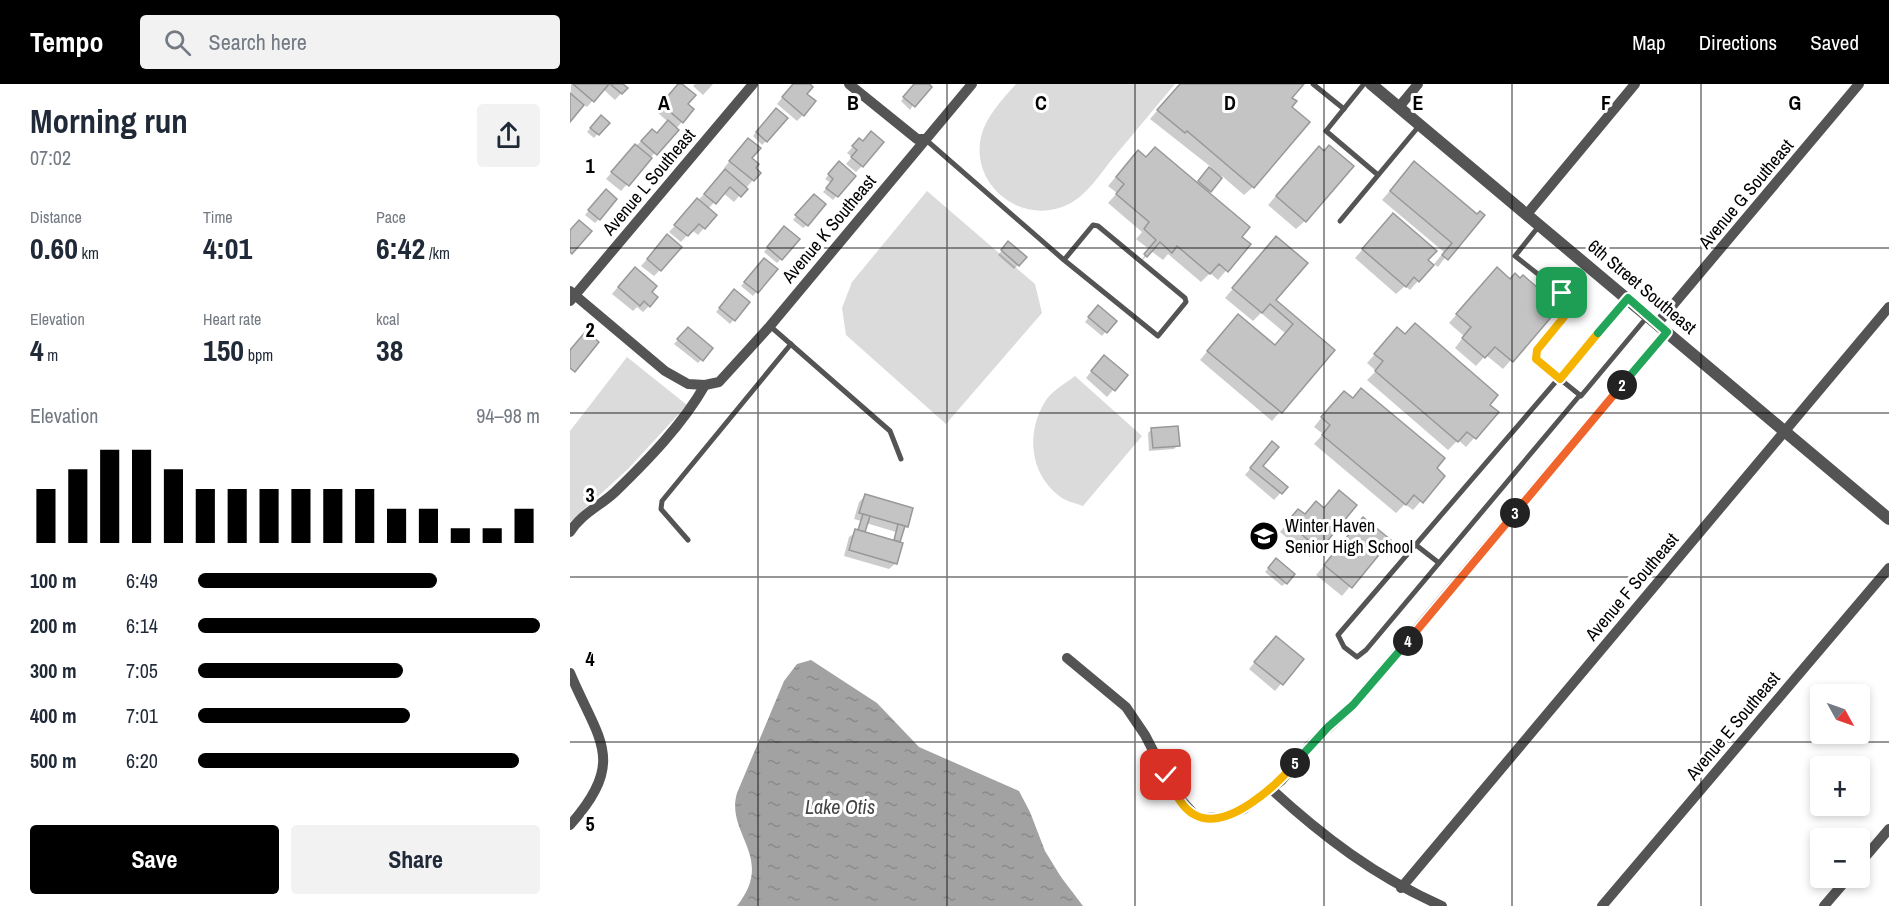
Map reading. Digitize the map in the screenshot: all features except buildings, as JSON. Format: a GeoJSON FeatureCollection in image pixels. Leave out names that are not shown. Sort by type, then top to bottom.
{"type":"FeatureCollection","features":[{"type":"Feature","properties":{"kind":"street","name":"Avenue L Southeast"},"geometry":{"type":"LineString","coordinates":[[572,296],[753,84]]}},
{"type":"Feature","properties":{"kind":"street"},"geometry":{"type":"LineString","coordinates":[[849,84],[917,139],[925,140]]}},
{"type":"Feature","properties":{"kind":"street","name":"Avenue K Southeast"},"geometry":{"type":"LineString","coordinates":[[705,385],[719,382],[770,326],[972,84]]}},
{"type":"Feature","properties":{"kind":"street","name":"6th Street Southeast"},"geometry":{"type":"LineString","coordinates":[[1371,84],[1889,519]]}},
{"type":"Feature","properties":{"kind":"street"},"geometry":{"type":"LineString","coordinates":[[1398,107],[1418,84]]}},
{"type":"Feature","properties":{"kind":"street"},"geometry":{"type":"LineString","coordinates":[[1527,214],[1635,84]]}},
{"type":"Feature","properties":{"kind":"street","name":"Avenue G Southeast"},"geometry":{"type":"LineString","coordinates":[[1066,658],[1126,707],[1145,735],[1175,794],[1195,815],[1205,818],[1238,813],[1282,780],[1309,746],[1376,679],[1657,324],[1859,84]]}},
{"type":"Feature","properties":{"kind":"street"},"geometry":{"type":"LineString","coordinates":[[570,532],[581,518],[613,494],[632,474],[692,407],[705,385],[688,384],[665,371],[572,296]]}},
{"type":"Feature","properties":{"kind":"street","name":"Avenue F Southeast"},"geometry":{"type":"LineString","coordinates":[[1401,888],[1889,308]]}},
{"type":"Feature","properties":{"kind":"street","name":"Avenue E Southeast"},"geometry":{"type":"LineString","coordinates":[[1602,906],[1889,568]]}},
{"type":"Feature","properties":{"kind":"street"},"geometry":{"type":"LineString","coordinates":[[570,673],[603,744],[604,759],[600,778],[590,800],[570,825]]}},
{"type":"Feature","properties":{"kind":"street"},"geometry":{"type":"LineString","coordinates":[[1270,788],[1352,856],[1401,888],[1442,906]]}},
{"type":"Feature","properties":{"kind":"street"},"geometry":{"type":"LineString","coordinates":[[1870,851],[1889,829]]}},
{"type":"Feature","properties":{"kind":"street"},"geometry":{"type":"LineString","coordinates":[[1824,906],[1839,888]]}},
{"type":"Feature","properties":{"kind":"lane"},"geometry":{"type":"LineString","coordinates":[[1313,84],[1344,109]]}},
{"type":"Feature","properties":{"kind":"lane"},"geometry":{"type":"LineString","coordinates":[[1364,84],[1326,131],[1378,175]]}},
{"type":"Feature","properties":{"kind":"lane"},"geometry":{"type":"LineString","coordinates":[[1340,221],[1420,125]]}},
{"type":"Feature","properties":{"kind":"lane"},"geometry":{"type":"LineString","coordinates":[[925,140],[1064,260],[1158,336],[1186,302],[1185,298],[1098,226],[1093,225],[1064,260]]}},
{"type":"Feature","properties":{"kind":"lane"},"geometry":{"type":"LineString","coordinates":[[1540,225],[1515,256],[1562,293],[1564,317],[1535,356],[1580,395]]}},
{"type":"Feature","properties":{"kind":"lane"},"geometry":{"type":"LineString","coordinates":[[1628,298],[1338,635],[1344,647],[1357,657],[1366,650],[1580,395],[1657,324]]}},
{"type":"Feature","properties":{"kind":"lane"},"geometry":{"type":"LineString","coordinates":[[770,326],[891,431],[901,459]]}},
{"type":"Feature","properties":{"kind":"lane"},"geometry":{"type":"LineString","coordinates":[[688,540],[661,509],[662,501],[791,344]]}},
{"type":"Feature","properties":{"kind":"lane"},"geometry":{"type":"LineString","coordinates":[[1416,545],[1439,563]]}},
{"type":"Feature","properties":{"kind":"shaded area"},"geometry":{"type":"Polygon","coordinates":[[[1016,84],[1175,84],[1082,195],[1069,204],[1052,210],[1035,210],[1018,206],[1004,198],[992,186],[984,172],[980,155],[983,129],[995,109],[1016,84]]]}},
{"type":"Feature","properties":{"kind":"shaded area"},"geometry":{"type":"Polygon","coordinates":[[[927,191],[1035,284],[1042,313],[946,424],[846,335],[842,308],[852,282],[927,191]]]}},
{"type":"Feature","properties":{"kind":"shaded area"},"geometry":{"type":"Polygon","coordinates":[[[627,357],[687,405],[628,469],[570,522],[570,431],[627,357]]]}},
{"type":"Feature","properties":{"kind":"shaded area"},"geometry":{"type":"Polygon","coordinates":[[[1075,376],[1142,436],[1083,506],[1063,499],[1048,486],[1036,463],[1033,438],[1035,425],[1046,400],[1055,390],[1075,376]]]}},
{"type":"Feature","properties":{"kind":"water","name":"Lake Otis"},"geometry":{"type":"Polygon","coordinates":[[[811,660],[877,703],[919,747],[1019,791],[1045,851],[1083,906],[737,906],[748,889],[752,873],[747,846],[737,821],[735,808],[737,793],[784,681],[797,664],[811,660]]]}},
{"type":"Feature","properties":{"kind":"place","name":"Winter Haven Senior High School"},"geometry":{"type":"Point","coordinates":[1264,536]}},
{"type":"Feature","properties":{"kind":"route"},"geometry":{"type":"LineString","coordinates":[[1166,775],[1175,794],[1186,808],[1195,815],[1205,818],[1238,813],[1266,789],[1282,780],[1309,746],[1353,705],[1376,679],[1667,332],[1628,298],[1560,379],[1535,356],[1537,350],[1564,317],[1562,293]]}}]}
